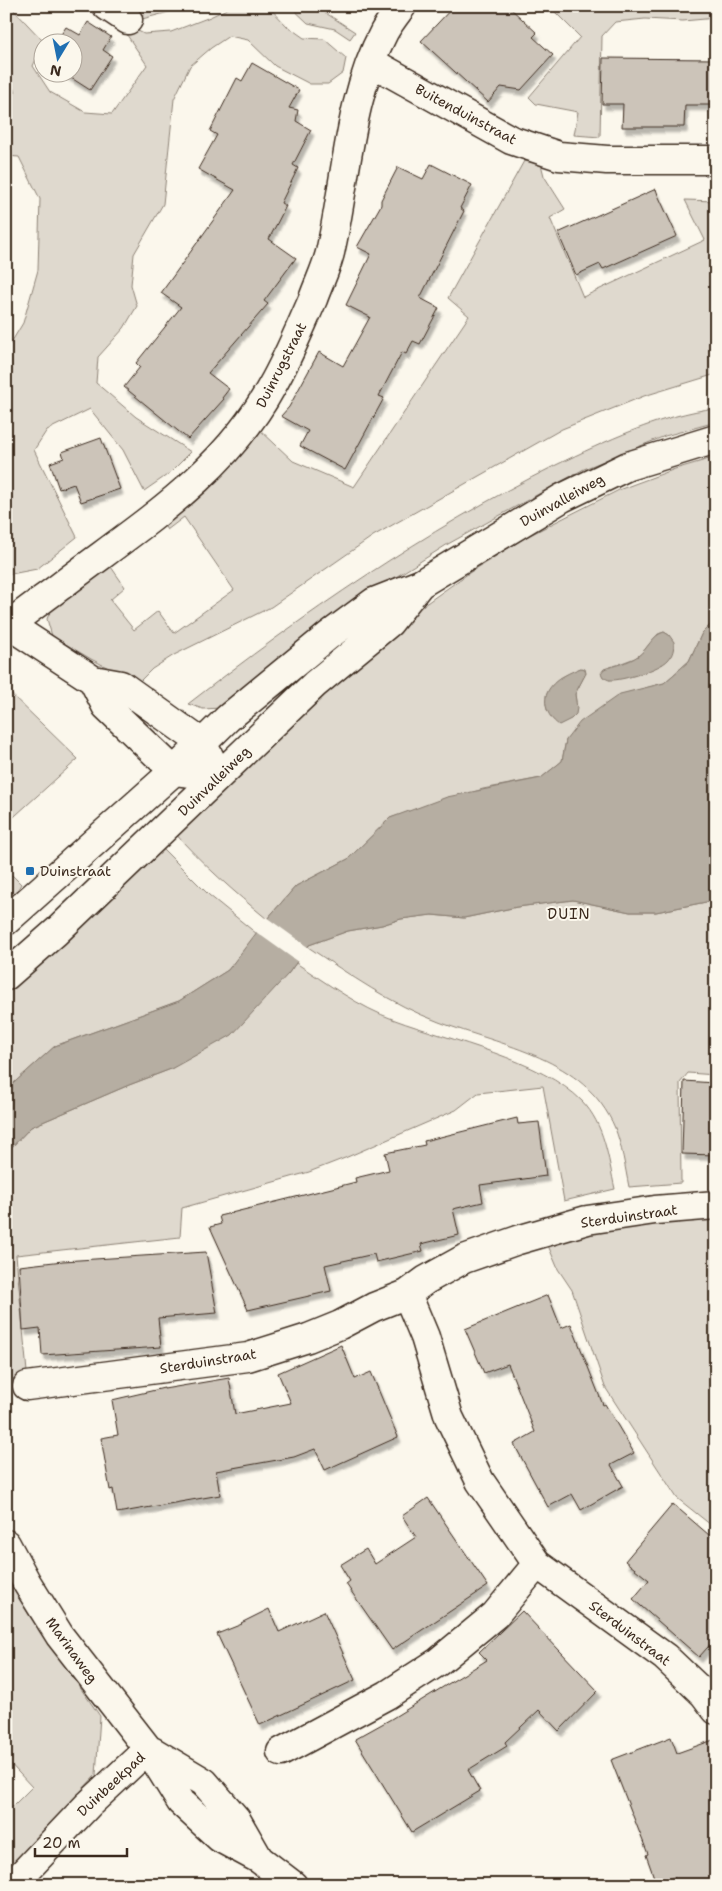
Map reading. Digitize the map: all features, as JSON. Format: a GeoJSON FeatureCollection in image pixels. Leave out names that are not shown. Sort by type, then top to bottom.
{"type":"FeatureCollection","features":[{"type":"Feature","properties":{"kind":"street","name":"Duinrugstraat"},"geometry":{"type":"LineString","coordinates":[[7,625],[179,497],[216,462],[247,428],[272,387],[296,340],[331,250],[358,102],[371,62],[384,31],[402,6]]}},
{"type":"Feature","properties":{"kind":"street","name":"Buitenduinstraat"},"geometry":{"type":"LineString","coordinates":[[371,62],[511,140],[558,156],[616,160],[716,160]]}},
{"type":"Feature","properties":{"kind":"street","name":"Duinvalleiweg"},"geometry":{"type":"LineString","coordinates":[[6,921],[174,771],[228,718],[366,607],[420,584],[570,494],[628,466],[716,439]]}},
{"type":"Feature","properties":{"kind":"street","name":"Duinvalleiweg"},"geometry":{"type":"LineString","coordinates":[[6,976],[56,932],[315,684],[389,623],[420,584]]}},
{"type":"Feature","properties":{"kind":"street"},"geometry":{"type":"LineString","coordinates":[[7,625],[93,680],[121,685],[202,743],[219,776]]}},
{"type":"Feature","properties":{"kind":"street"},"geometry":{"type":"LineString","coordinates":[[93,680],[106,706],[174,771],[219,776]]}},
{"type":"Feature","properties":{"kind":"street","name":"Sterduinstraat"},"geometry":{"type":"LineString","coordinates":[[27,1386],[248,1357],[308,1338],[340,1325],[374,1307],[408,1294],[426,1280],[464,1259],[518,1240],[587,1220],[655,1210],[716,1205]]}},
{"type":"Feature","properties":{"kind":"street","name":"Sterduinstraat"},"geometry":{"type":"LineString","coordinates":[[408,1294],[424,1337],[449,1417],[480,1481],[537,1564],[665,1657],[704,1694],[716,1710]]}},
{"type":"Feature","properties":{"kind":"street","name":"Marinaweg"},"geometry":{"type":"LineString","coordinates":[[6,1544],[27,1584],[60,1636],[148,1749],[181,1802],[220,1838],[259,1859],[293,1885]]}},
{"type":"Feature","properties":{"kind":"street"},"geometry":{"type":"LineString","coordinates":[[281,1752],[387,1695],[438,1662],[496,1615],[537,1564]]}},
{"type":"Feature","properties":{"kind":"street","name":"Duinbeekpad"},"geometry":{"type":"LineString","coordinates":[[12,1885],[88,1805],[148,1749]]}},
{"type":"Feature","properties":{"kind":"shaded area"},"geometry":{"type":"Polygon","coordinates":[[[6,6],[10,6],[35,32],[32,32],[32,82],[43,82],[50,92],[85,112],[112,114],[147,65],[127,35],[130,27],[144,34],[171,32],[233,6],[268,6],[287,26],[304,38],[324,39],[346,58],[343,73],[328,84],[310,84],[275,66],[248,40],[229,36],[190,66],[174,99],[163,204],[134,254],[131,285],[137,306],[124,328],[98,357],[96,383],[136,417],[191,452],[170,473],[144,491],[123,450],[90,409],[47,430],[34,450],[77,537],[37,569],[11,574],[6,578],[6,351],[23,323],[38,270],[40,199],[19,157],[6,156],[6,100],[16,92],[6,80],[6,6]]]}},
{"type":"Feature","properties":{"kind":"shaded area"},"geometry":{"type":"Polygon","coordinates":[[[149,6],[192,6],[142,19],[145,8],[149,6]]]}},
{"type":"Feature","properties":{"kind":"shaded area"},"geometry":{"type":"Polygon","coordinates":[[[290,6],[315,6],[355,32],[350,39],[335,29],[308,23],[290,6]]]}},
{"type":"Feature","properties":{"kind":"shaded area"},"geometry":{"type":"Polygon","coordinates":[[[549,6],[716,6],[716,18],[683,21],[645,19],[615,22],[602,36],[600,137],[574,135],[578,112],[536,104],[529,97],[580,37],[549,6]]]}},
{"type":"Feature","properties":{"kind":"shaded area"},"geometry":{"type":"Polygon","coordinates":[[[524,161],[541,164],[544,176],[565,209],[550,218],[583,297],[705,240],[685,200],[716,201],[716,374],[644,396],[562,429],[373,536],[271,607],[174,655],[152,669],[138,683],[52,636],[47,619],[51,609],[109,564],[125,587],[110,600],[134,630],[158,611],[174,633],[234,590],[184,517],[167,530],[163,524],[258,428],[293,461],[354,487],[469,316],[448,298],[524,161]]]}},
{"type":"Feature","properties":{"kind":"shaded area"},"geometry":{"type":"Polygon","coordinates":[[[716,408],[716,422],[665,436],[584,469],[448,544],[372,592],[221,708],[203,709],[188,704],[321,606],[412,546],[507,491],[556,465],[634,430],[674,416],[716,408]]]}},
{"type":"Feature","properties":{"kind":"shaded area"},"geometry":{"type":"Polygon","coordinates":[[[716,457],[716,619],[702,633],[689,661],[664,683],[620,695],[566,740],[562,761],[541,778],[483,789],[390,818],[348,859],[296,886],[267,919],[218,877],[173,831],[386,632],[469,573],[526,537],[621,489],[675,469],[716,457]],[[664,632],[658,634],[641,654],[619,664],[609,680],[639,674],[663,664],[669,635],[664,632]],[[581,668],[560,678],[546,695],[547,710],[576,702],[575,694],[586,673],[581,668]]]}},
{"type":"Feature","properties":{"kind":"shaded area"},"geometry":{"type":"Polygon","coordinates":[[[716,619],[716,900],[656,912],[630,912],[573,900],[517,907],[464,918],[432,915],[401,919],[382,925],[348,931],[309,945],[288,974],[232,1035],[171,1069],[31,1127],[6,1153],[6,1090],[55,1046],[179,1001],[228,970],[267,919],[296,886],[348,859],[390,818],[447,797],[541,778],[562,761],[566,740],[580,722],[620,694],[664,683],[689,661],[702,633],[716,619]]]}},
{"type":"Feature","properties":{"kind":"shaded area"},"geometry":{"type":"Polygon","coordinates":[[[664,632],[674,642],[671,656],[664,663],[649,671],[623,679],[610,680],[603,677],[601,673],[604,669],[634,658],[656,636],[664,632]]]}},
{"type":"Feature","properties":{"kind":"shaded area"},"geometry":{"type":"Polygon","coordinates":[[[581,668],[585,669],[586,673],[575,694],[576,714],[559,725],[552,719],[546,706],[548,692],[556,681],[581,668]]]}},
{"type":"Feature","properties":{"kind":"shaded area"},"geometry":{"type":"Polygon","coordinates":[[[6,689],[78,759],[6,824],[6,689]]]}},
{"type":"Feature","properties":{"kind":"shaded area"},"geometry":{"type":"Polygon","coordinates":[[[158,844],[209,895],[257,934],[228,970],[179,1001],[55,1046],[6,1090],[6,985],[158,844]]]}},
{"type":"Feature","properties":{"kind":"shaded area"},"geometry":{"type":"Polygon","coordinates":[[[12,875],[21,884],[6,910],[6,879],[12,875]]]}},
{"type":"Feature","properties":{"kind":"shaded area"},"geometry":{"type":"Polygon","coordinates":[[[573,900],[630,912],[656,912],[716,900],[716,1075],[688,1073],[680,1083],[681,1183],[629,1187],[615,1128],[601,1104],[584,1085],[563,1070],[539,1057],[514,1047],[439,1022],[404,1007],[308,947],[348,931],[382,925],[401,919],[431,915],[464,918],[517,907],[573,900]]]}},
{"type":"Feature","properties":{"kind":"shaded area"},"geometry":{"type":"Polygon","coordinates":[[[296,963],[344,995],[382,1015],[494,1053],[544,1074],[565,1087],[590,1110],[601,1131],[615,1189],[564,1201],[543,1086],[478,1093],[456,1110],[309,1172],[182,1208],[180,1237],[16,1255],[27,1372],[6,1382],[6,1153],[31,1127],[171,1069],[288,974],[296,963]]]}},
{"type":"Feature","properties":{"kind":"shaded area"},"geometry":{"type":"Polygon","coordinates":[[[716,1218],[716,1529],[677,1498],[605,1387],[572,1290],[558,1269],[547,1243],[619,1227],[716,1218]]]}},
{"type":"Feature","properties":{"kind":"shaded area"},"geometry":{"type":"Polygon","coordinates":[[[6,1576],[29,1615],[100,1716],[96,1775],[6,1871],[6,1813],[32,1787],[6,1759],[6,1576]]]}},
{"type":"Feature","properties":{"kind":"pier"},"geometry":{"type":"Polygon","coordinates":[[[266,917],[309,948],[298,962],[256,932],[266,917]]]}},
{"type":"Feature","properties":{"kind":"building"},"geometry":{"type":"Polygon","coordinates":[[[454,6],[508,6],[537,33],[533,37],[553,55],[521,90],[501,87],[488,102],[421,41],[454,6]]]}},
{"type":"Feature","properties":{"kind":"building"},"geometry":{"type":"Polygon","coordinates":[[[88,22],[111,37],[103,50],[112,56],[90,90],[78,82],[82,82],[82,32],[88,22]]]}},
{"type":"Feature","properties":{"kind":"building"},"geometry":{"type":"Polygon","coordinates":[[[66,27],[75,32],[63,32],[66,27]]]}},
{"type":"Feature","properties":{"kind":"building"},"geometry":{"type":"Polygon","coordinates":[[[603,58],[716,59],[716,105],[685,105],[684,127],[622,127],[623,104],[602,104],[603,58]]]}},
{"type":"Feature","properties":{"kind":"building"},"geometry":{"type":"Polygon","coordinates":[[[252,63],[299,90],[289,108],[298,110],[296,121],[311,130],[293,165],[298,168],[281,203],[286,206],[269,239],[296,258],[264,301],[268,304],[208,373],[229,389],[222,398],[224,399],[188,439],[124,387],[140,367],[136,363],[181,307],[161,293],[235,190],[198,169],[217,135],[210,131],[237,78],[242,81],[252,63]]]}},
{"type":"Feature","properties":{"kind":"building"},"geometry":{"type":"Polygon","coordinates":[[[431,164],[472,185],[460,208],[464,211],[420,298],[439,308],[420,344],[413,341],[406,354],[402,352],[379,396],[384,398],[345,470],[300,446],[308,431],[281,416],[289,407],[319,352],[343,366],[370,317],[346,305],[371,254],[357,247],[381,205],[381,200],[398,167],[423,179],[431,164]]]}},
{"type":"Feature","properties":{"kind":"building"},"geometry":{"type":"Polygon","coordinates":[[[656,189],[677,236],[603,269],[600,264],[576,275],[558,233],[656,189]]]}},
{"type":"Feature","properties":{"kind":"building"},"geometry":{"type":"Polygon","coordinates":[[[101,438],[120,489],[81,502],[74,484],[59,489],[50,463],[64,458],[62,452],[101,438]]]}},
{"type":"Feature","properties":{"kind":"building"},"geometry":{"type":"Polygon","coordinates":[[[684,1081],[715,1083],[716,1155],[682,1154],[684,1081]]]}},
{"type":"Feature","properties":{"kind":"building"},"geometry":{"type":"Polygon","coordinates":[[[517,1118],[518,1124],[539,1122],[546,1176],[480,1185],[483,1202],[453,1209],[459,1235],[421,1244],[423,1251],[376,1262],[374,1254],[325,1265],[331,1291],[248,1310],[210,1227],[221,1224],[219,1216],[356,1182],[355,1178],[389,1170],[385,1153],[425,1145],[424,1141],[517,1118]]]}},
{"type":"Feature","properties":{"kind":"building"},"geometry":{"type":"Polygon","coordinates":[[[206,1252],[217,1313],[158,1318],[161,1347],[42,1355],[40,1328],[23,1330],[19,1266],[63,1261],[206,1252]]]}},
{"type":"Feature","properties":{"kind":"building"},"geometry":{"type":"Polygon","coordinates":[[[548,1295],[561,1328],[571,1324],[603,1405],[605,1404],[634,1453],[611,1465],[623,1486],[581,1510],[572,1494],[548,1507],[514,1444],[535,1432],[508,1364],[484,1373],[465,1329],[548,1295]]]}},
{"type":"Feature","properties":{"kind":"building"},"geometry":{"type":"Polygon","coordinates":[[[341,1345],[355,1379],[371,1372],[398,1437],[325,1470],[315,1449],[294,1457],[216,1471],[220,1495],[117,1513],[113,1489],[110,1490],[101,1438],[118,1435],[112,1400],[164,1388],[229,1378],[235,1414],[291,1403],[278,1373],[341,1345]]]}},
{"type":"Feature","properties":{"kind":"building"},"geometry":{"type":"Polygon","coordinates":[[[428,1498],[488,1586],[392,1650],[346,1584],[350,1581],[340,1565],[366,1549],[375,1564],[416,1537],[402,1516],[428,1498]]]}},
{"type":"Feature","properties":{"kind":"building"},"geometry":{"type":"Polygon","coordinates":[[[673,1504],[716,1541],[716,1638],[699,1657],[633,1599],[649,1580],[625,1561],[673,1504]]]}},
{"type":"Feature","properties":{"kind":"building"},"geometry":{"type":"Polygon","coordinates":[[[269,1609],[279,1632],[324,1611],[355,1680],[260,1725],[217,1634],[242,1624],[269,1609]]]}},
{"type":"Feature","properties":{"kind":"building"},"geometry":{"type":"Polygon","coordinates":[[[522,1611],[598,1691],[559,1731],[539,1710],[505,1742],[507,1746],[468,1770],[480,1791],[412,1832],[355,1739],[487,1660],[479,1652],[522,1611]]]}},
{"type":"Feature","properties":{"kind":"building"},"geometry":{"type":"Polygon","coordinates":[[[671,1737],[677,1753],[716,1739],[716,1885],[676,1885],[674,1877],[656,1883],[646,1855],[648,1854],[611,1760],[671,1737]]]}},
{"type":"Feature","properties":{"kind":"place","name":"Duinstraat"},"geometry":{"type":"Point","coordinates":[30,871]}},
{"type":"Feature","properties":{"kind":"district","name":"DUIN"},"geometry":{"type":"Point","coordinates":[569,914]}}]}
